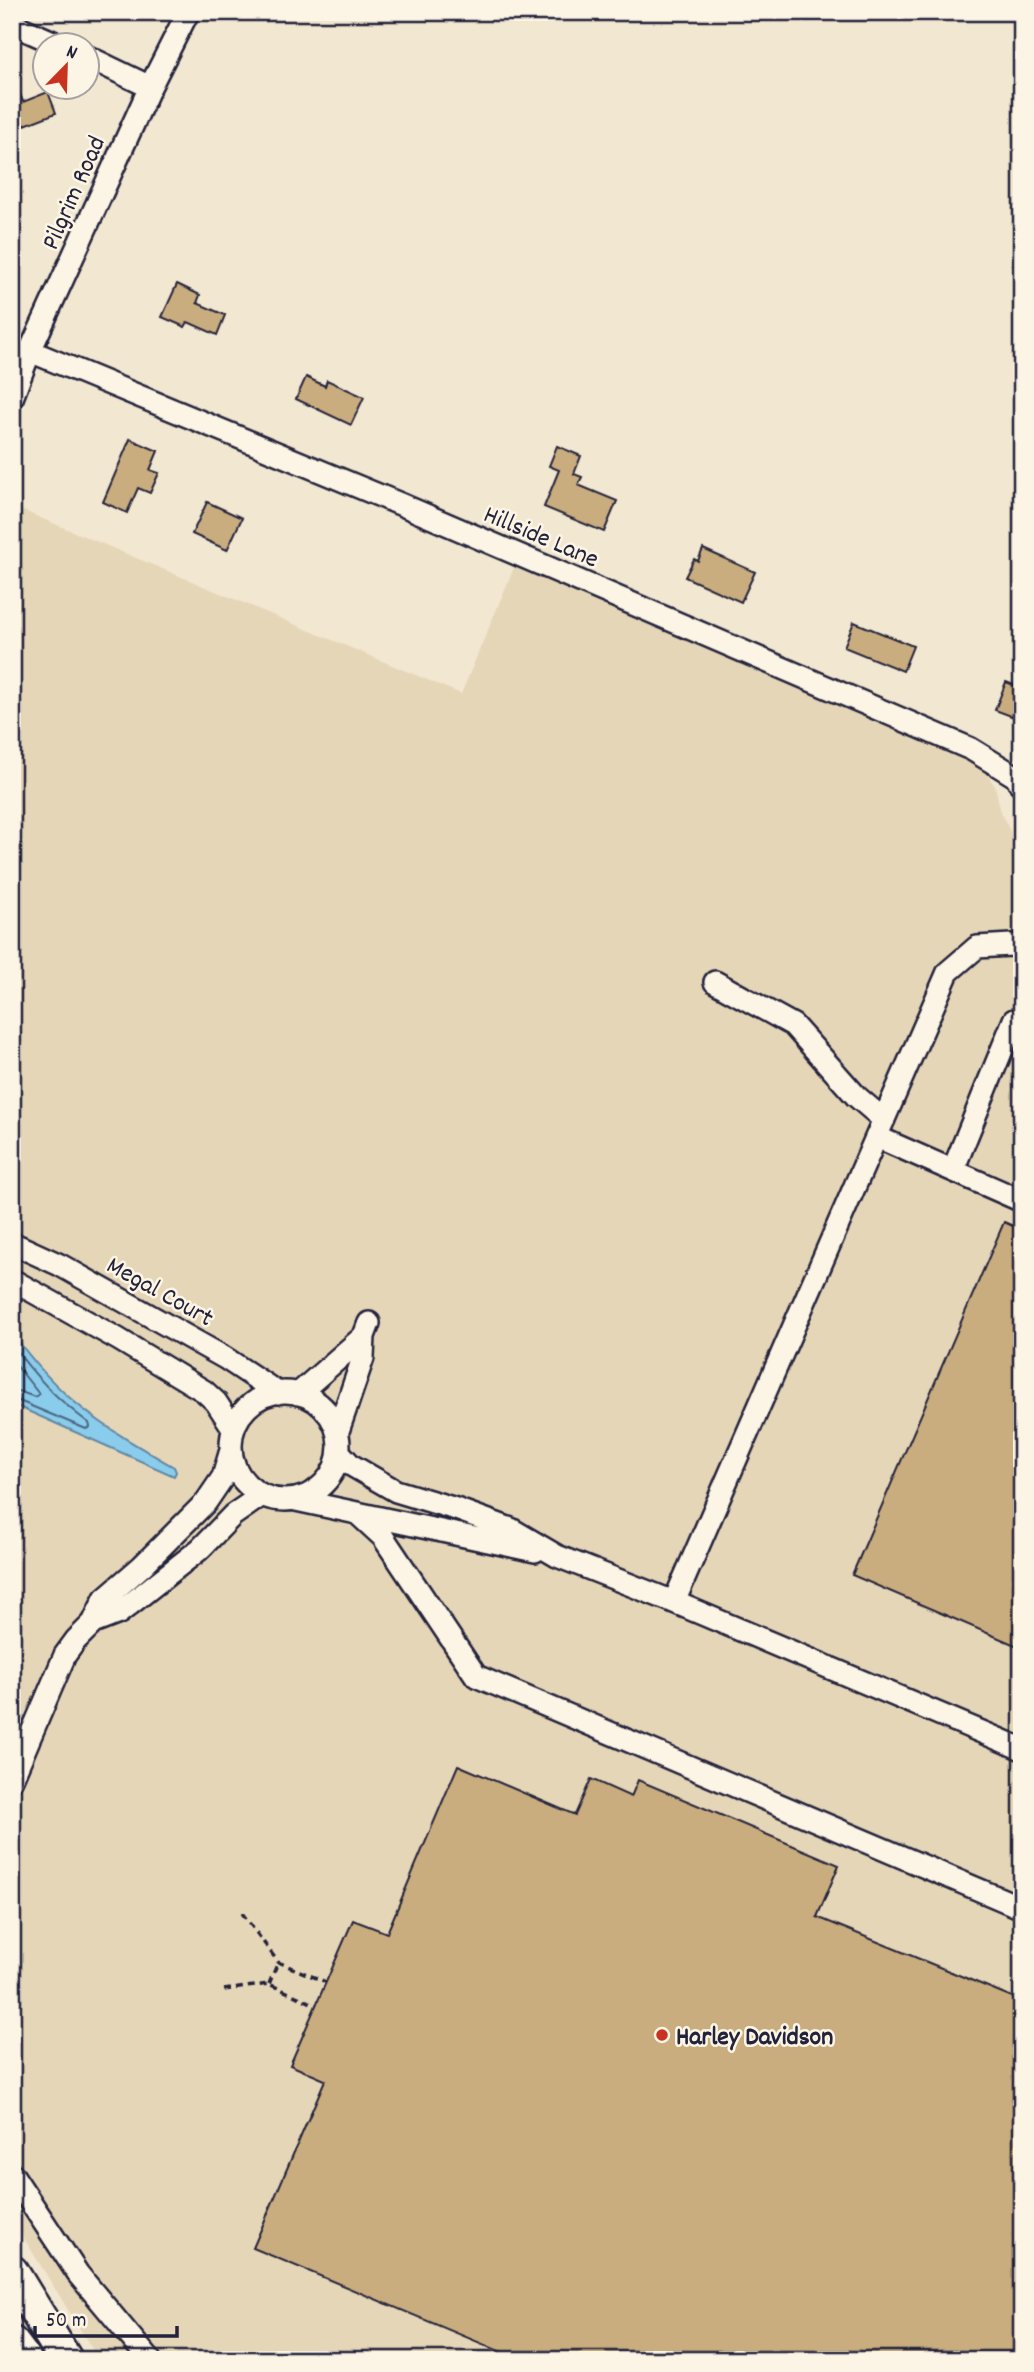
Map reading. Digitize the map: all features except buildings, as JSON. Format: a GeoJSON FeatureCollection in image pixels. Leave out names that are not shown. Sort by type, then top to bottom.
{"type":"FeatureCollection","features":[{"type":"Feature","properties":{"kind":"highway"},"geometry":{"type":"LineString","coordinates":[[12,2272],[66,2360]]}},
{"type":"Feature","properties":{"kind":"highway"},"geometry":{"type":"LineString","coordinates":[[12,2343],[24,2360]]}},
{"type":"Feature","properties":{"kind":"street","name":"Pilgrim Road"},"geometry":{"type":"LineString","coordinates":[[12,398],[30,352],[150,87],[188,12]]}},
{"type":"Feature","properties":{"kind":"street"},"geometry":{"type":"LineString","coordinates":[[12,24],[32,33]]}},
{"type":"Feature","properties":{"kind":"street"},"geometry":{"type":"LineString","coordinates":[[102,64],[150,87]]}},
{"type":"Feature","properties":{"kind":"street","name":"Hillside Lane"},"geometry":{"type":"LineString","coordinates":[[30,352],[400,504],[971,749],[1015,776],[1022,786]]}},
{"type":"Feature","properties":{"kind":"street"},"geometry":{"type":"LineString","coordinates":[[674,1602],[948,972],[977,947],[1022,947]]}},
{"type":"Feature","properties":{"kind":"street"},"geometry":{"type":"LineString","coordinates":[[715,982],[793,1025],[856,1096],[880,1128],[953,1170],[1022,1201]]}},
{"type":"Feature","properties":{"kind":"street"},"geometry":{"type":"LineString","coordinates":[[953,1170],[1014,1020],[1022,1024]]}},
{"type":"Feature","properties":{"kind":"street","name":"Megal Court"},"geometry":{"type":"LineString","coordinates":[[12,1243],[60,1265],[288,1393]]}},
{"type":"Feature","properties":{"kind":"street"},"geometry":{"type":"LineString","coordinates":[[12,1280],[204,1391],[216,1402],[233,1428]]}},
{"type":"Feature","properties":{"kind":"street"},"geometry":{"type":"LineString","coordinates":[[288,1393],[367,1330],[363,1358],[338,1430]]}},
{"type":"Feature","properties":{"kind":"street"},"geometry":{"type":"LineString","coordinates":[[12,1779],[61,1664],[76,1640],[93,1623],[105,1598],[142,1566],[206,1502],[223,1477],[231,1450],[233,1428],[245,1408],[264,1395],[288,1393],[309,1396],[327,1410],[338,1430],[340,1453],[333,1475],[317,1492],[296,1500]]}},
{"type":"Feature","properties":{"kind":"street"},"geometry":{"type":"LineString","coordinates":[[231,1450],[237,1472],[252,1490],[273,1500],[296,1500],[557,1556]]}},
{"type":"Feature","properties":{"kind":"street"},"geometry":{"type":"LineString","coordinates":[[340,1453],[351,1465],[396,1491],[456,1509],[510,1530],[557,1556],[674,1602],[1022,1749]]}},
{"type":"Feature","properties":{"kind":"street"},"geometry":{"type":"LineString","coordinates":[[93,1623],[119,1613],[200,1549],[233,1515],[262,1495]]}},
{"type":"Feature","properties":{"kind":"street"},"geometry":{"type":"LineString","coordinates":[[358,1514],[383,1537],[476,1676],[1022,1908]]}},
{"type":"Feature","properties":{"kind":"street"},"geometry":{"type":"LineString","coordinates":[[12,2174],[78,2274],[150,2360]]}},
{"type":"Feature","properties":{"kind":"path"},"geometry":{"type":"LineString","coordinates":[[242,1913],[278,1962],[326,1982]]}},
{"type":"Feature","properties":{"kind":"path"},"geometry":{"type":"LineString","coordinates":[[269,1984],[278,1962]]}},
{"type":"Feature","properties":{"kind":"path"},"geometry":{"type":"LineString","coordinates":[[224,1990],[269,1984],[316,2005]]}},
{"type":"Feature","properties":{"kind":"shaded area"},"geometry":{"type":"Polygon","coordinates":[[[12,506],[461,694],[516,563],[968,759],[986,773],[995,786],[1001,813],[1011,833],[1022,842],[1022,2360],[99,2360],[12,2219],[12,506]]]}},
{"type":"Feature","properties":{"kind":"water"},"geometry":{"type":"Polygon","coordinates":[[[12,1332],[65,1394],[104,1425],[174,1467],[174,1476],[12,1404],[12,1332]]]}},
{"type":"Feature","properties":{"kind":"place","name":"Harley Davidson"},"geometry":{"type":"Point","coordinates":[662,2035]}}]}
